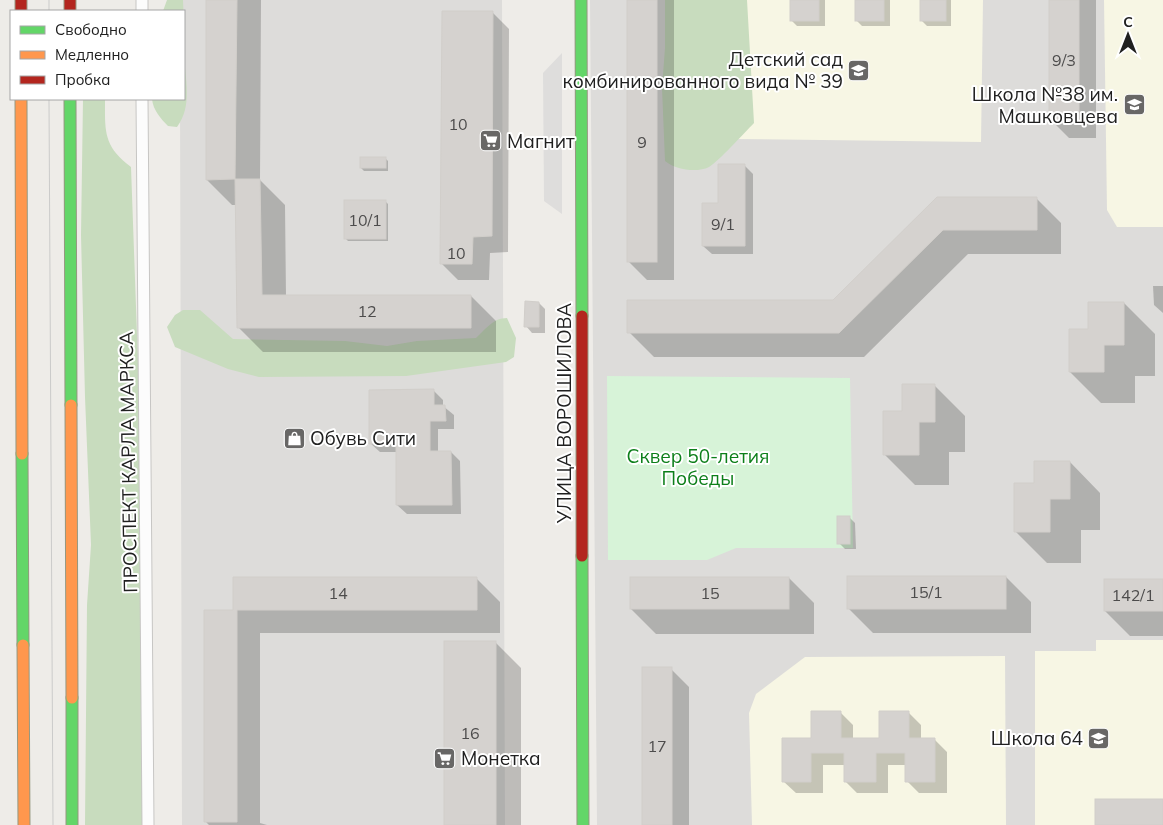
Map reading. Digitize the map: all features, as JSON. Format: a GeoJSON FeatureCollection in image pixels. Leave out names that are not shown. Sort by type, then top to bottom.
{"type":"FeatureCollection","features":[{"type":"Feature","properties":{"kind":"main road","name":"УЛИЦА ВОРОШИЛОВА"},"geometry":{"type":"LineString","coordinates":[[580,0],[583,825]]}},
{"type":"Feature","properties":{"kind":"main road"},"geometry":{"type":"LineString","coordinates":[[21,100],[24,825]]}},
{"type":"Feature","properties":{"kind":"main road"},"geometry":{"type":"LineString","coordinates":[[70,100],[72,825]]}},
{"type":"Feature","properties":{"kind":"street","name":"ПРОСПЕКТ КАРЛА МАРКСА"},"geometry":{"type":"LineString","coordinates":[[142,100],[148,825]]}},
{"type":"Feature","properties":{"kind":"shaded area"},"geometry":{"type":"Polygon","coordinates":[[[179,0],[502,0],[505,825],[182,825],[180,100],[185,100],[184,10],[179,0]]]}},
{"type":"Feature","properties":{"kind":"shaded area"},"geometry":{"type":"Polygon","coordinates":[[[590,0],[1163,0],[1163,825],[597,825],[590,0]]]}},
{"type":"Feature","properties":{"kind":"shaded area","name":"Детский сад комбинированного вида № 39"},"geometry":{"type":"Polygon","coordinates":[[[737,0],[983,0],[981,142],[735,139],[737,0]]]}},
{"type":"Feature","properties":{"kind":"shaded area","name":"Школа №38 им. Машковцева"},"geometry":{"type":"Polygon","coordinates":[[[1104,0],[1163,0],[1163,227],[1117,227],[1107,210],[1104,0]]]}},
{"type":"Feature","properties":{"kind":"shaded area"},"geometry":{"type":"Polygon","coordinates":[[[562,53],[562,214],[544,201],[543,73],[562,53]]]}},
{"type":"Feature","properties":{"kind":"shaded area","name":"Школа 64"},"geometry":{"type":"Polygon","coordinates":[[[1096,640],[1163,640],[1163,825],[1035,825],[1035,651],[1096,651],[1096,640]]]}},
{"type":"Feature","properties":{"kind":"shaded area"},"geometry":{"type":"Polygon","coordinates":[[[1005,656],[1006,825],[752,825],[749,713],[756,694],[805,657],[1005,656]]]}},
{"type":"Feature","properties":{"kind":"green space"},"geometry":{"type":"Polygon","coordinates":[[[167,0],[183,0],[183,10],[163,10],[167,0]]]}},
{"type":"Feature","properties":{"kind":"green space"},"geometry":{"type":"Polygon","coordinates":[[[665,0],[747,0],[754,123],[719,159],[704,169],[693,170],[675,167],[665,161],[662,88],[665,48],[665,0]]]}},
{"type":"Feature","properties":{"kind":"green space"},"geometry":{"type":"Polygon","coordinates":[[[185,67],[187,101],[182,119],[177,127],[168,126],[156,111],[152,100],[185,100],[185,67]]]}},
{"type":"Feature","properties":{"kind":"green space"},"geometry":{"type":"Polygon","coordinates":[[[83,100],[105,100],[106,129],[110,145],[131,167],[140,419],[143,825],[85,825],[87,605],[91,545],[81,235],[83,100]]]}},
{"type":"Feature","properties":{"kind":"green space"},"geometry":{"type":"Polygon","coordinates":[[[183,310],[200,310],[233,339],[345,341],[387,346],[417,341],[476,338],[494,322],[507,318],[516,338],[514,357],[506,362],[406,376],[259,377],[228,369],[175,347],[167,327],[175,315],[183,310]]]}},
{"type":"Feature","properties":{"kind":"green space","name":"Сквер 50-летия Победы"},"geometry":{"type":"Polygon","coordinates":[[[607,376],[850,378],[853,548],[736,548],[707,560],[608,560],[607,376]]]}},
{"type":"Feature","properties":{"kind":"building"},"geometry":{"type":"Polygon","coordinates":[[[206,0],[237,0],[235,179],[206,180],[206,0]]]}},
{"type":"Feature","properties":{"kind":"building"},"geometry":{"type":"Polygon","coordinates":[[[627,0],[657,0],[657,262],[627,262],[627,0]]]}},
{"type":"Feature","properties":{"kind":"building"},"geometry":{"type":"Polygon","coordinates":[[[790,0],[819,0],[819,21],[790,21],[790,0]]]}},
{"type":"Feature","properties":{"kind":"building"},"geometry":{"type":"Polygon","coordinates":[[[855,0],[884,0],[884,21],[855,21],[855,0]]]}},
{"type":"Feature","properties":{"kind":"building"},"geometry":{"type":"Polygon","coordinates":[[[920,0],[946,0],[946,21],[920,21],[920,0]]]}},
{"type":"Feature","properties":{"kind":"building"},"geometry":{"type":"Polygon","coordinates":[[[1049,0],[1079,0],[1079,121],[1049,121],[1049,0]]]}},
{"type":"Feature","properties":{"kind":"building"},"geometry":{"type":"Polygon","coordinates":[[[442,11],[493,11],[492,236],[473,237],[472,264],[440,264],[442,11]]]}},
{"type":"Feature","properties":{"kind":"building"},"geometry":{"type":"Polygon","coordinates":[[[360,157],[386,157],[386,168],[360,168],[360,157]]]}},
{"type":"Feature","properties":{"kind":"building"},"geometry":{"type":"Polygon","coordinates":[[[718,164],[745,164],[745,246],[702,246],[702,203],[718,203],[718,164]]]}},
{"type":"Feature","properties":{"kind":"building"},"geometry":{"type":"Polygon","coordinates":[[[235,179],[260,179],[262,295],[471,295],[471,328],[237,328],[235,179]]]}},
{"type":"Feature","properties":{"kind":"building"},"geometry":{"type":"Polygon","coordinates":[[[937,197],[1037,197],[1037,230],[943,230],[839,333],[627,333],[627,300],[833,300],[937,197]]]}},
{"type":"Feature","properties":{"kind":"building"},"geometry":{"type":"Polygon","coordinates":[[[344,200],[386,200],[386,239],[344,239],[344,200]]]}},
{"type":"Feature","properties":{"kind":"building"},"geometry":{"type":"Polygon","coordinates":[[[525,301],[539,302],[539,327],[524,327],[525,301]]]}},
{"type":"Feature","properties":{"kind":"building"},"geometry":{"type":"Polygon","coordinates":[[[1088,302],[1124,302],[1124,345],[1104,345],[1104,372],[1069,372],[1069,329],[1088,329],[1088,302]]]}},
{"type":"Feature","properties":{"kind":"building"},"geometry":{"type":"Polygon","coordinates":[[[902,384],[935,384],[935,422],[919,422],[919,455],[883,455],[883,411],[902,411],[902,384]]]}},
{"type":"Feature","properties":{"kind":"building"},"geometry":{"type":"Polygon","coordinates":[[[434,389],[434,405],[445,405],[446,421],[430,421],[430,451],[451,451],[452,505],[396,505],[396,443],[369,444],[369,390],[434,389]]]}},
{"type":"Feature","properties":{"kind":"building"},"geometry":{"type":"Polygon","coordinates":[[[1034,461],[1070,461],[1070,499],[1050,499],[1050,532],[1014,532],[1014,483],[1034,483],[1034,461]]]}},
{"type":"Feature","properties":{"kind":"building"},"geometry":{"type":"Polygon","coordinates":[[[837,516],[850,516],[850,544],[837,544],[837,516]]]}},
{"type":"Feature","properties":{"kind":"building"},"geometry":{"type":"Polygon","coordinates":[[[847,576],[1006,576],[1006,609],[847,609],[847,576]]]}},
{"type":"Feature","properties":{"kind":"building"},"geometry":{"type":"Polygon","coordinates":[[[233,577],[477,577],[477,610],[237,610],[237,822],[204,822],[204,610],[233,610],[233,577]]]}},
{"type":"Feature","properties":{"kind":"building"},"geometry":{"type":"Polygon","coordinates":[[[630,577],[789,577],[789,609],[630,609],[630,577]]]}},
{"type":"Feature","properties":{"kind":"building"},"geometry":{"type":"Polygon","coordinates":[[[1104,579],[1163,579],[1163,611],[1104,611],[1104,579]]]}},
{"type":"Feature","properties":{"kind":"building"},"geometry":{"type":"Polygon","coordinates":[[[444,641],[496,641],[496,825],[444,825],[444,641]]]}},
{"type":"Feature","properties":{"kind":"building"},"geometry":{"type":"Polygon","coordinates":[[[642,667],[672,667],[672,825],[642,825],[642,667]]]}},
{"type":"Feature","properties":{"kind":"building"},"geometry":{"type":"Polygon","coordinates":[[[811,711],[841,711],[841,738],[879,738],[879,711],[909,711],[909,738],[935,738],[935,782],[905,782],[905,753],[876,753],[876,782],[844,782],[844,753],[811,753],[811,782],[782,782],[782,738],[811,738],[811,711]]]}},
{"type":"Feature","properties":{"kind":"building"},"geometry":{"type":"Polygon","coordinates":[[[1095,799],[1163,799],[1163,825],[1095,825],[1095,799]]]}},
{"type":"Feature","properties":{"kind":"tram line"},"geometry":{"type":"LineString","coordinates":[[49,0],[49,10]]}},
{"type":"Feature","properties":{"kind":"tram line"},"geometry":{"type":"LineString","coordinates":[[49,100],[53,825]]}},
{"type":"Feature","properties":{"kind":"traffic: fast"},"geometry":{"type":"LineString","coordinates":[[581,0],[582,316]]}},
{"type":"Feature","properties":{"kind":"traffic: fast"},"geometry":{"type":"LineString","coordinates":[[70,100],[71,405]]}},
{"type":"Feature","properties":{"kind":"traffic: fast"},"geometry":{"type":"LineString","coordinates":[[22,454],[23,645]]}},
{"type":"Feature","properties":{"kind":"traffic: fast"},"geometry":{"type":"LineString","coordinates":[[582,556],[583,825]]}},
{"type":"Feature","properties":{"kind":"traffic: fast"},"geometry":{"type":"LineString","coordinates":[[72,698],[72,825]]}},
{"type":"Feature","properties":{"kind":"traffic: slow"},"geometry":{"type":"LineString","coordinates":[[21,100],[22,454]]}},
{"type":"Feature","properties":{"kind":"traffic: slow"},"geometry":{"type":"LineString","coordinates":[[71,405],[72,698]]}},
{"type":"Feature","properties":{"kind":"traffic: slow"},"geometry":{"type":"LineString","coordinates":[[23,645],[24,825]]}},
{"type":"Feature","properties":{"kind":"traffic: jam"},"geometry":{"type":"LineString","coordinates":[[21,0],[21,10]]}},
{"type":"Feature","properties":{"kind":"traffic: jam"},"geometry":{"type":"LineString","coordinates":[[70,0],[70,10]]}},
{"type":"Feature","properties":{"kind":"traffic: jam"},"geometry":{"type":"LineString","coordinates":[[582,316],[582,556]]}},
{"type":"Feature","properties":{"kind":"place","name":"Детский сад комбинированного вида № 39"},"geometry":{"type":"Point","coordinates":[859,70]}},
{"type":"Feature","properties":{"kind":"place","name":"Школа №38 им. Машковцева"},"geometry":{"type":"Point","coordinates":[1134,105]}},
{"type":"Feature","properties":{"kind":"place","name":"Магнит"},"geometry":{"type":"Point","coordinates":[491,141]}},
{"type":"Feature","properties":{"kind":"place","name":"Обувь Сити"},"geometry":{"type":"Point","coordinates":[294,438]}},
{"type":"Feature","properties":{"kind":"place","name":"Школа 64"},"geometry":{"type":"Point","coordinates":[1099,738]}},
{"type":"Feature","properties":{"kind":"place","name":"Монетка"},"geometry":{"type":"Point","coordinates":[445,758]}}]}
